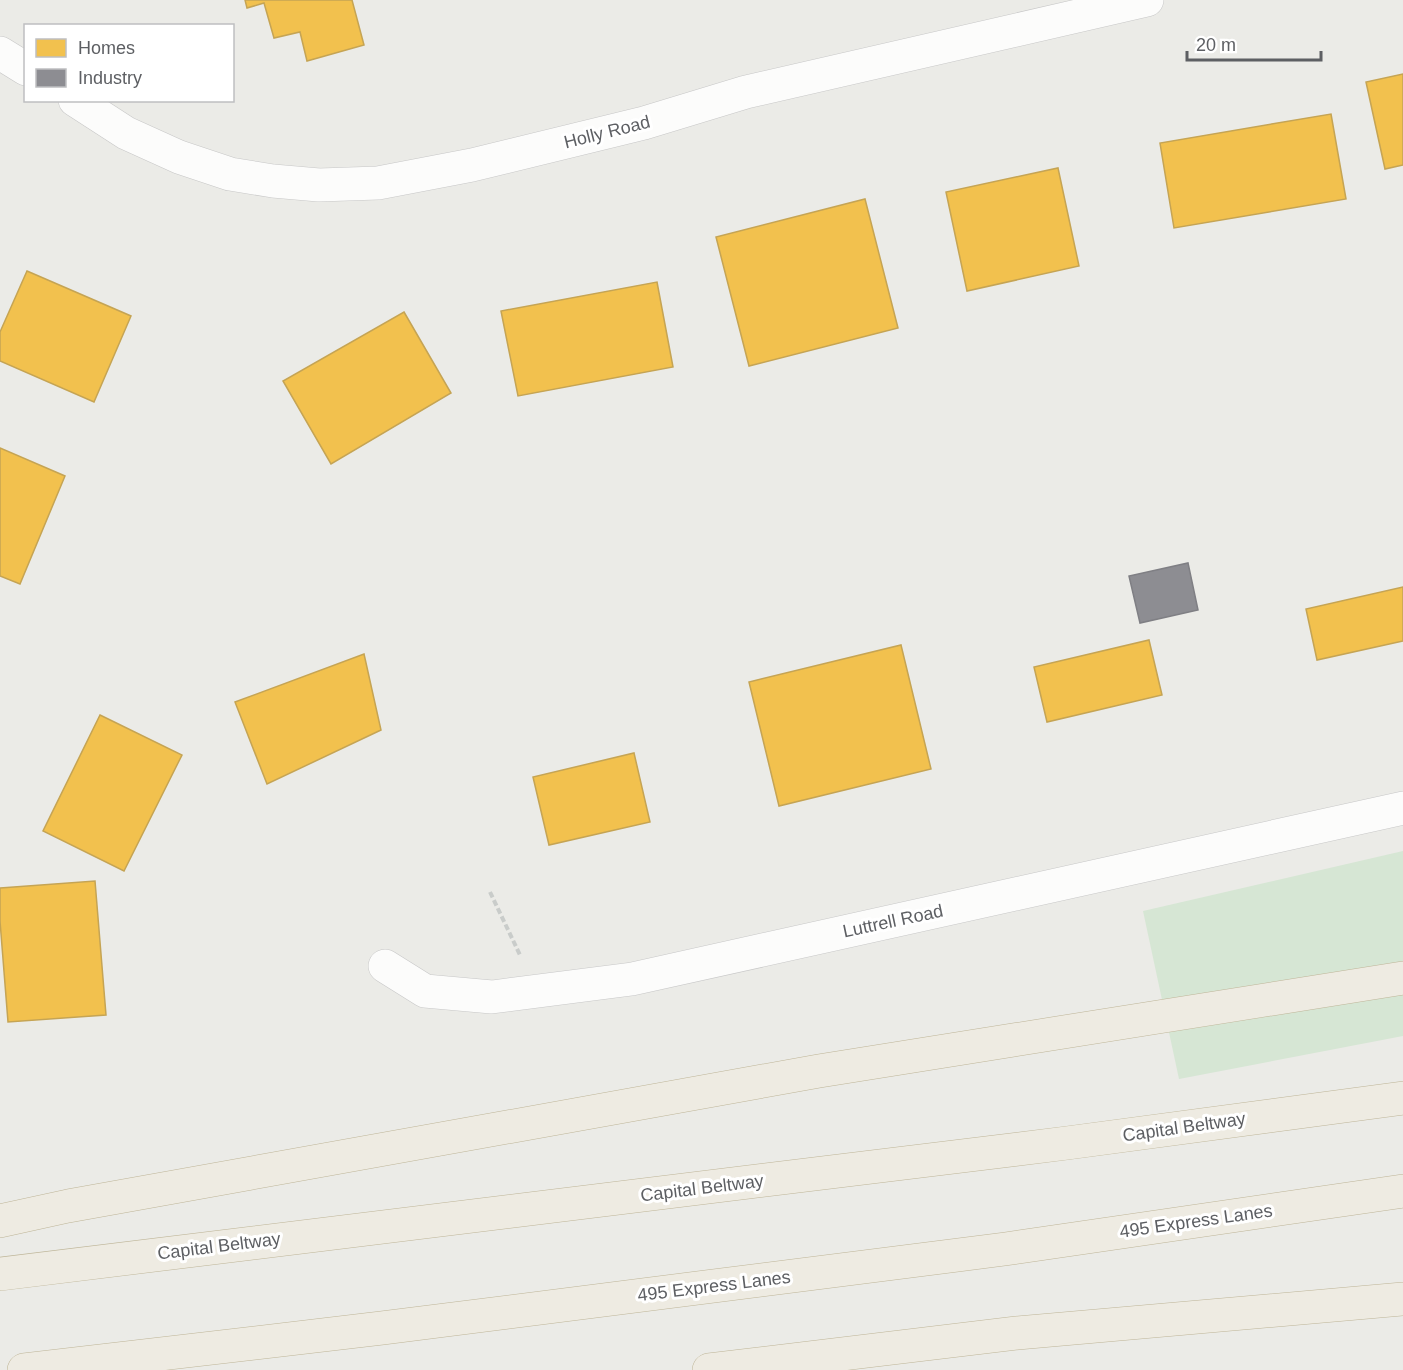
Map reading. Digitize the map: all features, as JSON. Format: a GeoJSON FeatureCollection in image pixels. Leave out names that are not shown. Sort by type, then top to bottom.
{"type":"FeatureCollection","features":[{"type":"Feature","properties":{"kind":"highway"},"geometry":{"type":"LineString","coordinates":[[0,1221],[68,1206],[807,1073],[1403,978]]}},
{"type":"Feature","properties":{"kind":"highway","name":"Capital Beltway"},"geometry":{"type":"LineString","coordinates":[[0,1274],[1020,1149],[1403,1098]]}},
{"type":"Feature","properties":{"kind":"highway","name":"495 Express Lanes"},"geometry":{"type":"LineString","coordinates":[[24,1370],[382,1328],[1005,1249],[1403,1191]]}},
{"type":"Feature","properties":{"kind":"highway"},"geometry":{"type":"LineString","coordinates":[[709,1370],[1017,1333],[1403,1299]]}},
{"type":"Feature","properties":{"kind":"street","name":"Holly Road"},"geometry":{"type":"LineString","coordinates":[[78,102],[126,133],[179,157],[230,174],[273,182],[319,185],[378,183],[472,165],[644,123],[746,92],[1147,0]]}},
{"type":"Feature","properties":{"kind":"street"},"geometry":{"type":"LineString","coordinates":[[0,53],[24,68]]}},
{"type":"Feature","properties":{"kind":"street","name":"Luttrell Road"},"geometry":{"type":"LineString","coordinates":[[385,966],[425,990],[492,997],[632,979],[1403,808]]}},
{"type":"Feature","properties":{"kind":"path"},"geometry":{"type":"LineString","coordinates":[[490,892],[537,991]]}},
{"type":"Feature","properties":{"kind":"green space"},"geometry":{"type":"Polygon","coordinates":[[[1403,851],[1403,1036],[1179,1079],[1143,911],[1403,851]]]}},
{"type":"Feature","properties":{"kind":"building: Homes"},"geometry":{"type":"Polygon","coordinates":[[[245,0],[352,0],[364,45],[307,61],[300,32],[274,38],[264,3],[247,8],[245,0]]]}},
{"type":"Feature","properties":{"kind":"building: Homes"},"geometry":{"type":"Polygon","coordinates":[[[1403,74],[1403,165],[1385,169],[1366,82],[1403,74]]]}},
{"type":"Feature","properties":{"kind":"building: Homes"},"geometry":{"type":"Polygon","coordinates":[[[1331,114],[1346,199],[1174,228],[1160,143],[1331,114]]]}},
{"type":"Feature","properties":{"kind":"building: Homes"},"geometry":{"type":"Polygon","coordinates":[[[1058,168],[1079,266],[967,291],[946,192],[1058,168]]]}},
{"type":"Feature","properties":{"kind":"building: Homes"},"geometry":{"type":"Polygon","coordinates":[[[865,199],[898,328],[749,366],[716,237],[865,199]]]}},
{"type":"Feature","properties":{"kind":"building: Homes"},"geometry":{"type":"Polygon","coordinates":[[[27,271],[131,316],[94,402],[0,361],[0,332],[27,271]]]}},
{"type":"Feature","properties":{"kind":"building: Homes"},"geometry":{"type":"Polygon","coordinates":[[[657,282],[673,367],[518,396],[501,311],[657,282]]]}},
{"type":"Feature","properties":{"kind":"building: Homes"},"geometry":{"type":"Polygon","coordinates":[[[404,312],[451,393],[331,464],[283,381],[404,312]]]}},
{"type":"Feature","properties":{"kind":"building: Homes"},"geometry":{"type":"Polygon","coordinates":[[[0,448],[65,476],[20,584],[0,576],[0,448]]]}},
{"type":"Feature","properties":{"kind":"building: Homes"},"geometry":{"type":"Polygon","coordinates":[[[1403,587],[1403,641],[1317,660],[1306,609],[1403,587]]]}},
{"type":"Feature","properties":{"kind":"building: Homes"},"geometry":{"type":"Polygon","coordinates":[[[1149,640],[1162,695],[1047,722],[1034,667],[1149,640]]]}},
{"type":"Feature","properties":{"kind":"building: Homes"},"geometry":{"type":"Polygon","coordinates":[[[901,645],[931,769],[779,806],[749,682],[901,645]]]}},
{"type":"Feature","properties":{"kind":"building: Homes"},"geometry":{"type":"Polygon","coordinates":[[[364,654],[381,730],[267,784],[235,702],[364,654]]]}},
{"type":"Feature","properties":{"kind":"building: Homes"},"geometry":{"type":"Polygon","coordinates":[[[100,715],[182,755],[124,871],[43,831],[100,715]]]}},
{"type":"Feature","properties":{"kind":"building: Homes"},"geometry":{"type":"Polygon","coordinates":[[[634,753],[650,822],[549,845],[533,777],[634,753]]]}},
{"type":"Feature","properties":{"kind":"building: Homes"},"geometry":{"type":"Polygon","coordinates":[[[95,881],[106,1015],[8,1022],[0,921],[0,888],[95,881]]]}},
{"type":"Feature","properties":{"kind":"building: Industry"},"geometry":{"type":"Polygon","coordinates":[[[1188,563],[1198,610],[1140,623],[1129,576],[1188,563]]]}}]}
